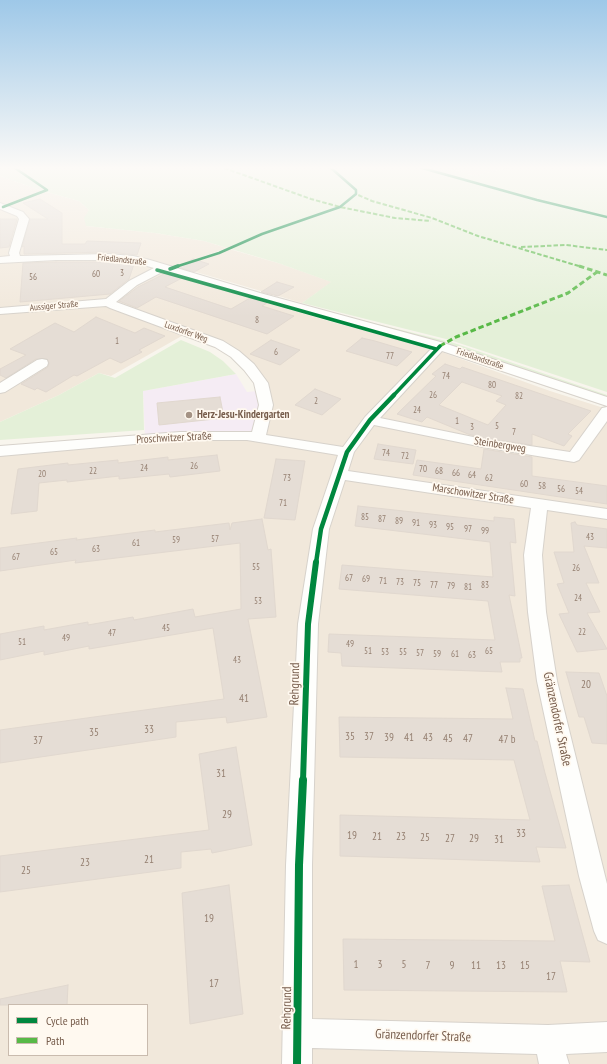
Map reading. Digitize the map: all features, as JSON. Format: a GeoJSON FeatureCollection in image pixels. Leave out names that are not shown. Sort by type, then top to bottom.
{"type":"FeatureCollection","features":[{"type":"Feature","properties":{"kind":"street"},"geometry":{"type":"LineString","coordinates":[[16,258],[14,253],[24,219],[23,218]]}},
{"type":"Feature","properties":{"kind":"street","name":"Friedlandstraße"},"geometry":{"type":"LineString","coordinates":[[0,260],[56,257],[108,257],[133,259],[440,346],[607,402]]}},
{"type":"Feature","properties":{"kind":"street"},"geometry":{"type":"LineString","coordinates":[[108,302],[133,283],[163,267]]}},
{"type":"Feature","properties":{"kind":"street","name":"Aussiger Straße"},"geometry":{"type":"LineString","coordinates":[[0,311],[108,302]]}},
{"type":"Feature","properties":{"kind":"street","name":"Luxdorfer Weg"},"geometry":{"type":"LineString","coordinates":[[108,302],[114,306],[219,344],[235,354],[249,368],[261,384],[266,405],[258,437]]}},
{"type":"Feature","properties":{"kind":"street","name":"Rehgrund"},"geometry":{"type":"LineString","coordinates":[[297,1064],[299,865],[308,624],[322,529],[347,452],[370,420],[440,346]]}},
{"type":"Feature","properties":{"kind":"street"},"geometry":{"type":"LineString","coordinates":[[0,389],[42,364]]}},
{"type":"Feature","properties":{"kind":"street","name":"Steinbergweg"},"geometry":{"type":"LineString","coordinates":[[370,420],[483,443],[574,457],[607,411]]}},
{"type":"Feature","properties":{"kind":"street","name":"Proschwitzer Straße"},"geometry":{"type":"LineString","coordinates":[[0,450],[180,436],[258,437],[347,452]]}},
{"type":"Feature","properties":{"kind":"street","name":"Marschowitzer Straße"},"geometry":{"type":"LineString","coordinates":[[339,474],[607,514]]}},
{"type":"Feature","properties":{"kind":"street","name":"Gränzendorfer Straße"},"geometry":{"type":"LineString","coordinates":[[540,505],[533,555],[537,612],[547,681],[592,876],[607,931]]}},
{"type":"Feature","properties":{"kind":"street","name":"Gränzendorfer Straße"},"geometry":{"type":"LineString","coordinates":[[298,1033],[551,1052],[607,1037]]}},
{"type":"Feature","properties":{"kind":"shaded area"},"geometry":{"type":"Polygon","coordinates":[[[0,218],[88,218],[86,226],[155,233],[204,241],[227,248],[171,268],[163,266],[107,300],[187,333],[111,376],[99,373],[59,395],[0,422],[0,218]]]}},
{"type":"Feature","properties":{"kind":"shaded area"},"geometry":{"type":"Polygon","coordinates":[[[229,249],[278,263],[332,282],[302,303],[189,270],[179,271],[172,269],[229,249]]]}},
{"type":"Feature","properties":{"kind":"shaded area"},"geometry":{"type":"Polygon","coordinates":[[[158,271],[325,320],[432,349],[347,448],[262,434],[270,406],[237,354],[112,302],[158,271]]]}},
{"type":"Feature","properties":{"kind":"shaded area"},"geometry":{"type":"Polygon","coordinates":[[[439,351],[550,391],[607,409],[607,1064],[308,1064],[315,625],[330,528],[353,453],[378,419],[439,351]]]}},
{"type":"Feature","properties":{"kind":"shaded area"},"geometry":{"type":"Polygon","coordinates":[[[236,374],[247,392],[258,391],[262,405],[254,434],[145,436],[143,391],[236,374]]]}},
{"type":"Feature","properties":{"kind":"shaded area"},"geometry":{"type":"Polygon","coordinates":[[[180,439],[242,439],[342,453],[316,528],[286,1064],[0,1064],[0,454],[180,439]]]}},
{"type":"Feature","properties":{"kind":"green space"},"geometry":{"type":"Polygon","coordinates":[[[84,218],[607,218],[607,392],[450,340],[302,303],[331,282],[278,263],[204,241],[155,233],[86,226],[84,218]]]}},
{"type":"Feature","properties":{"kind":"green space"},"geometry":{"type":"Polygon","coordinates":[[[263,294],[446,341],[444,343],[262,295],[263,294]]]}},
{"type":"Feature","properties":{"kind":"green space"},"geometry":{"type":"Polygon","coordinates":[[[181,340],[210,352],[223,361],[236,374],[143,391],[144,430],[0,440],[0,422],[59,395],[99,373],[115,378],[181,340]]]}},
{"type":"Feature","properties":{"kind":"green space"},"geometry":{"type":"Polygon","coordinates":[[[451,342],[607,395],[607,398],[449,344],[451,342]]]}},
{"type":"Feature","properties":{"kind":"building"},"geometry":{"type":"Polygon","coordinates":[[[46,218],[62,218],[62,244],[85,244],[87,241],[141,243],[137,255],[108,252],[24,254],[24,246],[22,247],[30,219],[48,219],[46,218]]]}},
{"type":"Feature","properties":{"kind":"building"},"geometry":{"type":"Polygon","coordinates":[[[0,219],[17,219],[9,247],[0,248],[0,219]]]}},
{"type":"Feature","properties":{"kind":"building"},"geometry":{"type":"Polygon","coordinates":[[[193,259],[209,264],[194,272],[178,267],[193,259]]]}},
{"type":"Feature","properties":{"kind":"building"},"geometry":{"type":"Polygon","coordinates":[[[108,262],[134,264],[129,279],[110,294],[20,302],[23,263],[108,262]]]}},
{"type":"Feature","properties":{"kind":"building"},"geometry":{"type":"Polygon","coordinates":[[[166,273],[182,278],[165,287],[231,309],[250,298],[267,303],[262,306],[294,316],[267,334],[156,297],[137,308],[119,301],[138,287],[166,273]]]}},
{"type":"Feature","properties":{"kind":"building"},"geometry":{"type":"Polygon","coordinates":[[[277,282],[294,287],[278,296],[261,292],[277,282]]]}},
{"type":"Feature","properties":{"kind":"building"},"geometry":{"type":"Polygon","coordinates":[[[96,317],[135,333],[144,328],[165,336],[139,350],[142,352],[121,363],[110,358],[77,376],[74,375],[46,392],[37,388],[35,390],[21,384],[48,367],[49,363],[47,359],[36,359],[6,378],[0,375],[0,369],[26,355],[10,349],[55,323],[74,332],[96,317]]]}},
{"type":"Feature","properties":{"kind":"building"},"geometry":{"type":"Polygon","coordinates":[[[362,338],[412,352],[397,366],[346,351],[362,338]]]}},
{"type":"Feature","properties":{"kind":"building"},"geometry":{"type":"Polygon","coordinates":[[[271,340],[300,350],[280,365],[250,354],[271,340]]]}},
{"type":"Feature","properties":{"kind":"building"},"geometry":{"type":"Polygon","coordinates":[[[445,364],[460,369],[462,367],[591,411],[568,434],[572,436],[564,446],[532,434],[532,445],[483,438],[468,434],[427,417],[422,422],[397,414],[436,376],[432,374],[445,364]],[[462,382],[439,405],[488,425],[506,405],[496,401],[502,396],[462,382]]]}},
{"type":"Feature","properties":{"kind":"building"},"geometry":{"type":"Polygon","coordinates":[[[315,389],[341,399],[322,415],[295,405],[315,389]]]}},
{"type":"Feature","properties":{"kind":"building"},"geometry":{"type":"Polygon","coordinates":[[[220,397],[224,418],[159,425],[157,403],[220,397]]]}},
{"type":"Feature","properties":{"kind":"building"},"geometry":{"type":"Polygon","coordinates":[[[378,444],[416,450],[413,464],[374,459],[378,444]]]}},
{"type":"Feature","properties":{"kind":"building"},"geometry":{"type":"Polygon","coordinates":[[[484,449],[532,457],[532,476],[607,486],[607,504],[413,475],[417,460],[481,469],[484,449]]]}},
{"type":"Feature","properties":{"kind":"building"},"geometry":{"type":"Polygon","coordinates":[[[217,455],[220,471],[170,477],[169,474],[119,479],[119,476],[67,482],[67,480],[39,483],[37,511],[11,514],[18,469],[68,463],[68,465],[118,460],[118,463],[168,457],[168,460],[217,455]]]}},
{"type":"Feature","properties":{"kind":"building"},"geometry":{"type":"Polygon","coordinates":[[[276,459],[305,461],[295,520],[264,518],[276,459]]]}},
{"type":"Feature","properties":{"kind":"building"},"geometry":{"type":"Polygon","coordinates":[[[358,506],[494,521],[494,517],[514,519],[516,543],[510,542],[515,596],[509,595],[522,658],[520,658],[520,662],[500,662],[502,672],[342,666],[341,653],[328,652],[329,634],[495,640],[488,601],[339,589],[342,565],[493,577],[490,542],[355,526],[358,506]]]}},
{"type":"Feature","properties":{"kind":"building"},"geometry":{"type":"Polygon","coordinates":[[[262,519],[268,550],[271,549],[276,617],[248,619],[267,717],[227,723],[226,717],[176,722],[176,737],[0,763],[0,730],[224,699],[213,628],[89,649],[89,646],[44,655],[44,651],[0,660],[0,634],[44,626],[44,630],[88,622],[88,625],[133,617],[134,620],[193,609],[195,617],[241,609],[240,543],[75,563],[76,560],[0,571],[0,548],[77,538],[76,540],[155,530],[155,532],[229,523],[230,530],[232,523],[262,519]]]}},
{"type":"Feature","properties":{"kind":"building"},"geometry":{"type":"Polygon","coordinates":[[[575,522],[577,525],[607,529],[607,548],[584,546],[599,583],[586,583],[600,612],[587,613],[607,649],[577,652],[559,614],[569,613],[557,584],[564,583],[554,552],[574,552],[571,523],[575,522]]]}},
{"type":"Feature","properties":{"kind":"building"},"geometry":{"type":"Polygon","coordinates":[[[566,672],[599,673],[607,696],[607,744],[592,743],[584,717],[579,717],[566,672]]]}},
{"type":"Feature","properties":{"kind":"building"},"geometry":{"type":"Polygon","coordinates":[[[506,688],[523,689],[535,741],[537,741],[566,848],[536,847],[540,862],[340,856],[340,815],[530,820],[514,760],[340,757],[339,717],[513,719],[506,688]]]}},
{"type":"Feature","properties":{"kind":"building"},"geometry":{"type":"Polygon","coordinates":[[[236,747],[252,845],[212,853],[211,849],[181,852],[181,868],[0,892],[0,856],[209,830],[199,754],[236,747]]]}},
{"type":"Feature","properties":{"kind":"building"},"geometry":{"type":"Polygon","coordinates":[[[229,885],[243,1014],[190,1024],[182,893],[229,885]]]}},
{"type":"Feature","properties":{"kind":"building"},"geometry":{"type":"Polygon","coordinates":[[[569,885],[590,962],[560,961],[567,992],[344,990],[343,939],[555,941],[542,886],[569,885]]]}},
{"type":"Feature","properties":{"kind":"building"},"geometry":{"type":"Polygon","coordinates":[[[68,985],[67,1004],[0,1005],[0,999],[68,985]]]}},
{"type":"Feature","properties":{"kind":"marked path"},"geometry":{"type":"LineString","coordinates":[[393,218],[431,221]]}},
{"type":"Feature","properties":{"kind":"marked path"},"geometry":{"type":"LineString","coordinates":[[431,218],[478,236],[607,275]]}},
{"type":"Feature","properties":{"kind":"marked path"},"geometry":{"type":"LineString","coordinates":[[521,247],[566,245],[607,250]]}},
{"type":"Feature","properties":{"kind":"marked path"},"geometry":{"type":"LineString","coordinates":[[440,346],[456,337],[568,293],[597,272]]}},
{"type":"Feature","properties":{"kind":"cycle path"},"geometry":{"type":"LineString","coordinates":[[170,269],[219,253],[262,234],[309,218]]}},
{"type":"Feature","properties":{"kind":"cycle path"},"geometry":{"type":"LineString","coordinates":[[157,270],[436,349]]}},
{"type":"Feature","properties":{"kind":"cycle path"},"geometry":{"type":"LineString","coordinates":[[297,1064],[299,865],[308,624],[321,529],[347,452],[370,420],[440,346]]}},
{"type":"Feature","properties":{"kind":"place","name":"Herz-Jesu-Kindergarten"},"geometry":{"type":"Point","coordinates":[189,415]}}]}
